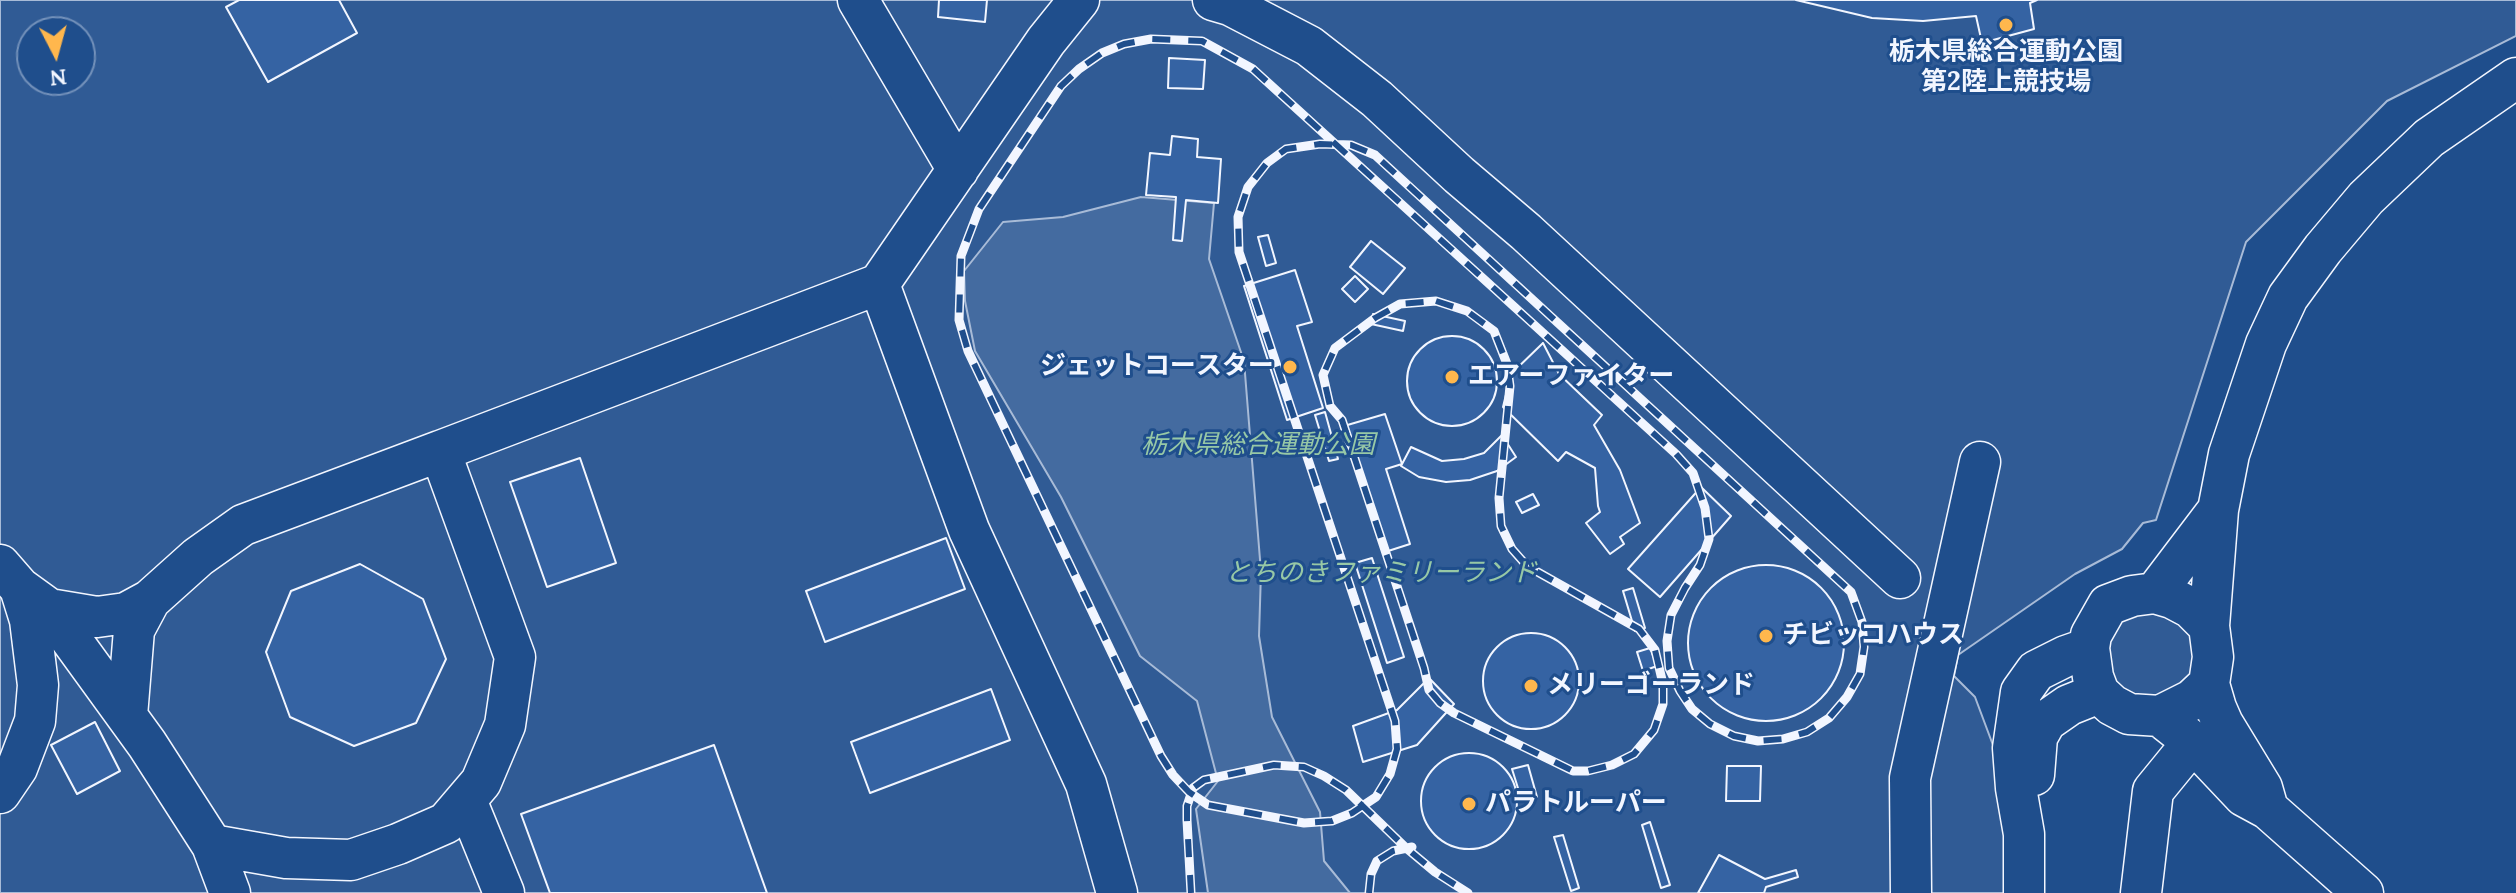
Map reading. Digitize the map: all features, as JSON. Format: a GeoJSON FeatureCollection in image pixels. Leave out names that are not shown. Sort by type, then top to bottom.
{"type":"FeatureCollection","features":[{"type":"Feature","properties":{"kind":"street"},"geometry":{"type":"LineString","coordinates":[[858,0],[958,170]]}},
{"type":"Feature","properties":{"kind":"street"},"geometry":{"type":"LineString","coordinates":[[23,587],[97,617],[126,613],[150,600],[198,557],[243,525],[879,284],[1030,64],[1079,0]]}},
{"type":"Feature","properties":{"kind":"street"},"geometry":{"type":"LineString","coordinates":[[1213,0],[1230,5],[1309,46],[1377,99],[1537,242],[1900,578]]}},
{"type":"Feature","properties":{"kind":"street"},"geometry":{"type":"LineString","coordinates":[[2268,809],[2262,788],[2223,724],[2209,684],[2213,657],[2209,626],[2218,510],[2229,454],[2266,344],[2288,297],[2366,198],[2429,138],[2516,78]]}},
{"type":"Feature","properties":{"kind":"street"},"geometry":{"type":"LineString","coordinates":[[879,284],[969,530],[1086,784],[1117,893]]}},
{"type":"Feature","properties":{"kind":"street"},"geometry":{"type":"LineString","coordinates":[[212,845],[286,858],[351,860],[446,823],[481,782],[505,725],[515,657],[440,451]]}},
{"type":"Feature","properties":{"kind":"street"},"geometry":{"type":"LineString","coordinates":[[1911,893],[1910,778],[1980,462]]}},
{"type":"Feature","properties":{"kind":"street"},"geometry":{"type":"LineString","coordinates":[[2155,593],[2218,510]]}},
{"type":"Feature","properties":{"kind":"street"},"geometry":{"type":"LineString","coordinates":[[23,587],[127,716],[212,845],[230,893]]}},
{"type":"Feature","properties":{"kind":"street"},"geometry":{"type":"LineString","coordinates":[[0,793],[17,768],[35,721],[38,685],[23,587]]}},
{"type":"Feature","properties":{"kind":"street"},"geometry":{"type":"LineString","coordinates":[[2209,626],[2191,608],[2172,598],[2155,593],[2132,596],[2108,605],[2091,635],[2089,648],[2099,693],[2129,714],[2160,716],[2192,700],[2209,684]]}},
{"type":"Feature","properties":{"kind":"street"},"geometry":{"type":"LineString","coordinates":[[127,716],[134,630],[150,600]]}},
{"type":"Feature","properties":{"kind":"street"},"geometry":{"type":"LineString","coordinates":[[2024,893],[2024,834],[2013,748],[2021,692],[2036,671],[2089,648]]}},
{"type":"Feature","properties":{"kind":"street"},"geometry":{"type":"LineString","coordinates":[[2024,834],[2037,737],[2046,721],[2069,705],[2099,693]]}},
{"type":"Feature","properties":{"kind":"street"},"geometry":{"type":"LineString","coordinates":[[2160,716],[2193,742],[2244,796],[2268,809],[2363,893]]}},
{"type":"Feature","properties":{"kind":"street"},"geometry":{"type":"LineString","coordinates":[[2141,893],[2153,791],[2193,742]]}},
{"type":"Feature","properties":{"kind":"street"},"geometry":{"type":"LineString","coordinates":[[466,800],[504,893]]}},
{"type":"Feature","properties":{"kind":"green space","name":"栃木県総合運動公園"},"geometry":{"type":"Polygon","coordinates":[[[0,0],[2516,0],[2516,36],[2387,101],[2246,242],[2156,520],[2143,523],[2122,549],[2075,574],[1958,655],[1954,676],[1975,697],[2009,788],[2008,893],[0,893],[0,0]]]}},
{"type":"Feature","properties":{"kind":"green space"},"geometry":{"type":"Polygon","coordinates":[[[2166,608],[2196,642],[2190,686],[2150,702],[2108,684],[2104,634],[2123,615],[2166,608]]]}},
{"type":"Feature","properties":{"kind":"shaded area"},"geometry":{"type":"Polygon","coordinates":[[[1141,197],[1214,203],[1209,259],[1244,361],[1261,572],[1259,636],[1272,717],[1320,812],[1324,861],[1350,893],[1208,893],[1196,809],[1218,781],[1197,701],[1140,656],[1061,497],[975,351],[965,301],[964,271],[1003,222],[1063,217],[1141,197]]]}},
{"type":"Feature","properties":{"kind":"building"},"geometry":{"type":"Polygon","coordinates":[[[239,0],[339,0],[357,33],[268,82],[226,7],[239,0]]]}},
{"type":"Feature","properties":{"kind":"building"},"geometry":{"type":"Polygon","coordinates":[[[939,0],[987,0],[985,22],[938,17],[939,0]]]}},
{"type":"Feature","properties":{"kind":"building","name":"栃木県総合運動公園 第2陸上競技場"},"geometry":{"type":"Polygon","coordinates":[[[1796,0],[2037,0],[2030,3],[2034,29],[1982,43],[1976,16],[1923,21],[1872,18],[1796,0]]]}},
{"type":"Feature","properties":{"kind":"building"},"geometry":{"type":"Polygon","coordinates":[[[1169,58],[1205,60],[1203,89],[1168,88],[1169,58]]]}},
{"type":"Feature","properties":{"kind":"building"},"geometry":{"type":"Polygon","coordinates":[[[1172,136],[1198,139],[1197,157],[1221,159],[1218,203],[1186,200],[1182,241],[1173,240],[1176,197],[1146,195],[1150,153],[1170,155],[1172,136]]]}},
{"type":"Feature","properties":{"kind":"building"},"geometry":{"type":"Polygon","coordinates":[[[1268,235],[1276,263],[1266,266],[1258,237],[1268,235]]]}},
{"type":"Feature","properties":{"kind":"building"},"geometry":{"type":"Polygon","coordinates":[[[1371,241],[1405,268],[1383,294],[1350,267],[1371,241]]]}},
{"type":"Feature","properties":{"kind":"building","name":"ジェットコースター"},"geometry":{"type":"Polygon","coordinates":[[[1295,270],[1312,322],[1297,326],[1323,408],[1287,420],[1244,286],[1295,270]]]}},
{"type":"Feature","properties":{"kind":"building"},"geometry":{"type":"Polygon","coordinates":[[[1355,276],[1368,289],[1355,302],[1342,289],[1355,276]]]}},
{"type":"Feature","properties":{"kind":"building"},"geometry":{"type":"Polygon","coordinates":[[[1373,314],[1405,321],[1403,331],[1371,324],[1373,314]]]}},
{"type":"Feature","properties":{"kind":"building","name":"エアーファイター"},"geometry":{"type":"Polygon","coordinates":[[[1452,336],[1469,339],[1484,349],[1494,364],[1497,381],[1494,398],[1484,413],[1469,423],[1452,426],[1435,423],[1420,413],[1410,398],[1407,381],[1410,364],[1420,349],[1435,339],[1452,336]]]}},
{"type":"Feature","properties":{"kind":"building"},"geometry":{"type":"Polygon","coordinates":[[[1543,343],[1559,374],[1602,415],[1594,425],[1620,470],[1640,523],[1620,537],[1624,544],[1610,554],[1586,523],[1600,512],[1595,468],[1566,452],[1558,461],[1503,407],[1511,374],[1543,343]]]}},
{"type":"Feature","properties":{"kind":"building"},"geometry":{"type":"Polygon","coordinates":[[[1325,412],[1338,459],[1329,461],[1315,415],[1325,412]]]}},
{"type":"Feature","properties":{"kind":"building"},"geometry":{"type":"Polygon","coordinates":[[[1385,414],[1402,464],[1386,469],[1410,544],[1385,552],[1344,426],[1385,414]]]}},
{"type":"Feature","properties":{"kind":"building"},"geometry":{"type":"Polygon","coordinates":[[[1502,435],[1516,457],[1497,471],[1470,480],[1446,482],[1419,477],[1401,466],[1411,447],[1442,461],[1464,459],[1484,453],[1502,435]]]}},
{"type":"Feature","properties":{"kind":"building"},"geometry":{"type":"Polygon","coordinates":[[[580,458],[616,563],[547,587],[510,482],[580,458]]]}},
{"type":"Feature","properties":{"kind":"building"},"geometry":{"type":"Polygon","coordinates":[[[1701,487],[1731,516],[1660,597],[1628,569],[1701,487]]]}},
{"type":"Feature","properties":{"kind":"building"},"geometry":{"type":"Polygon","coordinates":[[[1533,494],[1539,505],[1522,513],[1516,502],[1533,494]]]}},
{"type":"Feature","properties":{"kind":"building"},"geometry":{"type":"Polygon","coordinates":[[[946,538],[965,589],[825,642],[806,591],[946,538]]]}},
{"type":"Feature","properties":{"kind":"building"},"geometry":{"type":"Polygon","coordinates":[[[1372,558],[1404,657],[1387,663],[1355,563],[1372,558]]]}},
{"type":"Feature","properties":{"kind":"building"},"geometry":{"type":"Polygon","coordinates":[[[360,564],[423,599],[446,659],[416,723],[354,746],[290,717],[266,652],[291,591],[360,564]]]}},
{"type":"Feature","properties":{"kind":"building","name":"チビッコハウス"},"geometry":{"type":"Polygon","coordinates":[[[1766,565],[1796,571],[1821,588],[1838,613],[1844,643],[1838,673],[1821,698],[1796,715],[1766,721],[1736,715],[1711,698],[1694,673],[1688,643],[1694,613],[1711,588],[1736,571],[1766,565]]]}},
{"type":"Feature","properties":{"kind":"building"},"geometry":{"type":"Polygon","coordinates":[[[1633,588],[1645,628],[1635,631],[1623,591],[1633,588]]]}},
{"type":"Feature","properties":{"kind":"building","name":"メリーゴーランド"},"geometry":{"type":"Polygon","coordinates":[[[1531,633],[1549,637],[1565,647],[1575,663],[1579,681],[1575,699],[1565,715],[1549,725],[1531,729],[1513,725],[1497,715],[1487,699],[1483,681],[1487,663],[1497,647],[1513,637],[1531,633]]]}},
{"type":"Feature","properties":{"kind":"building"},"geometry":{"type":"Polygon","coordinates":[[[1650,648],[1657,666],[1643,671],[1637,652],[1650,648]]]}},
{"type":"Feature","properties":{"kind":"building"},"geometry":{"type":"Polygon","coordinates":[[[1429,678],[1454,704],[1417,745],[1363,762],[1353,726],[1397,710],[1429,678]]]}},
{"type":"Feature","properties":{"kind":"building"},"geometry":{"type":"Polygon","coordinates":[[[991,689],[1010,740],[870,793],[851,742],[991,689]]]}},
{"type":"Feature","properties":{"kind":"building"},"geometry":{"type":"Polygon","coordinates":[[[95,722],[120,771],[77,794],[51,745],[95,722]]]}},
{"type":"Feature","properties":{"kind":"building"},"geometry":{"type":"Polygon","coordinates":[[[714,745],[767,893],[550,893],[521,814],[714,745]]]}},
{"type":"Feature","properties":{"kind":"building","name":"パラトルーパー"},"geometry":{"type":"Polygon","coordinates":[[[1469,753],[1487,757],[1503,767],[1513,783],[1517,801],[1513,819],[1503,835],[1487,845],[1469,849],[1451,845],[1435,835],[1425,819],[1421,801],[1425,783],[1435,767],[1451,757],[1469,753]]]}},
{"type":"Feature","properties":{"kind":"building"},"geometry":{"type":"Polygon","coordinates":[[[1528,765],[1537,797],[1522,801],[1512,769],[1528,765]]]}},
{"type":"Feature","properties":{"kind":"building"},"geometry":{"type":"Polygon","coordinates":[[[1727,766],[1761,766],[1760,801],[1726,801],[1727,766]]]}},
{"type":"Feature","properties":{"kind":"building"},"geometry":{"type":"Polygon","coordinates":[[[1650,822],[1670,885],[1661,888],[1642,825],[1650,822]]]}},
{"type":"Feature","properties":{"kind":"building"},"geometry":{"type":"Polygon","coordinates":[[[1563,835],[1579,888],[1571,891],[1554,837],[1563,835]]]}},
{"type":"Feature","properties":{"kind":"building"},"geometry":{"type":"Polygon","coordinates":[[[1719,855],[1765,879],[1796,870],[1798,877],[1766,887],[1764,893],[1698,893],[1719,855]]]}},
{"type":"Feature","properties":{"kind":"railway"},"geometry":{"type":"LineString","coordinates":[[1676,454],[1253,69],[1202,41],[1151,39],[1124,44],[1102,53],[1079,69],[1061,86],[979,209],[961,256],[959,320],[968,351],[1161,756],[1189,792],[1208,805],[1304,823],[1332,821],[1352,813],[1376,797],[1390,774],[1397,749],[1395,721],[1239,252],[1238,217],[1248,187],[1267,163],[1286,149],[1320,144],[1351,145],[1375,155],[1851,592],[1862,622],[1864,647],[1860,674],[1847,697],[1829,718],[1807,732],[1783,739],[1758,741],[1734,736],[1710,724],[1692,709],[1669,668],[1667,641],[1671,615],[1700,565],[1709,539],[1705,508],[1693,473],[1676,454]]}},
{"type":"Feature","properties":{"kind":"railway"},"geometry":{"type":"LineString","coordinates":[[1436,301],[1467,311],[1494,331],[1507,364],[1510,386],[1499,498],[1501,526],[1512,549],[1527,566],[1639,629],[1655,650],[1663,684],[1663,704],[1654,730],[1634,754],[1612,765],[1573,771],[1454,713],[1429,690],[1342,420],[1330,406],[1323,375],[1335,348],[1375,318],[1400,304],[1436,301]]}},
{"type":"Feature","properties":{"kind":"railway"},"geometry":{"type":"LineString","coordinates":[[1191,893],[1187,806],[1193,788],[1204,780],[1274,765],[1304,767],[1346,790],[1405,847],[1435,872],[1468,893]]}},
{"type":"Feature","properties":{"kind":"railway"},"geometry":{"type":"LineString","coordinates":[[1369,893],[1371,874],[1377,861],[1393,851],[1412,847]]}},
{"type":"Feature","properties":{"kind":"place","name":"栃木県総合運動公園 第2陸上競技場"},"geometry":{"type":"Point","coordinates":[2006,25]}},
{"type":"Feature","properties":{"kind":"place","name":"ジェットコースター"},"geometry":{"type":"Point","coordinates":[1290,367]}},
{"type":"Feature","properties":{"kind":"place","name":"エアーファイター"},"geometry":{"type":"Point","coordinates":[1452,377]}},
{"type":"Feature","properties":{"kind":"place","name":"チビッコハウス"},"geometry":{"type":"Point","coordinates":[1766,636]}},
{"type":"Feature","properties":{"kind":"place","name":"メリーゴーランド"},"geometry":{"type":"Point","coordinates":[1531,686]}},
{"type":"Feature","properties":{"kind":"place","name":"パラトルーパー"},"geometry":{"type":"Point","coordinates":[1469,804]}},
{"type":"Feature","properties":{"kind":"park label","name":"とちのきファミリーランド"},"geometry":{"type":"Point","coordinates":[1381,574]}}]}
